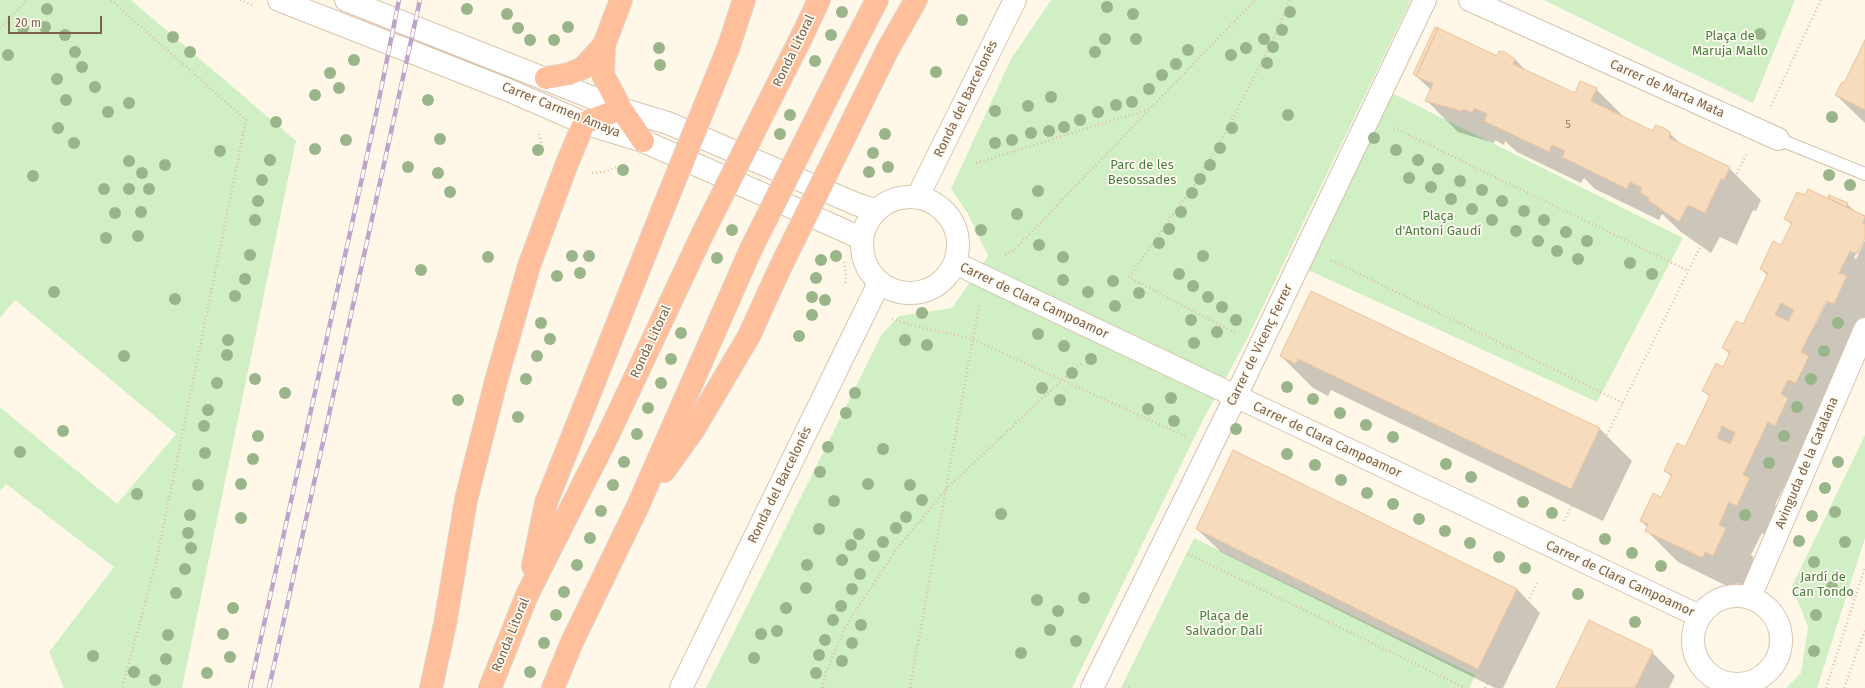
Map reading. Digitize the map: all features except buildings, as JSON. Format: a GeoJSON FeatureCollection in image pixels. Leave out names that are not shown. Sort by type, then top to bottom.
{"type":"FeatureCollection","features":[{"type":"Feature","properties":{"kind":"highway"},"geometry":{"type":"LineString","coordinates":[[621,0],[604,45],[604,75],[621,109],[643,141]]}},
{"type":"Feature","properties":{"kind":"highway"},"geometry":{"type":"LineString","coordinates":[[527,595],[546,503],[729,46],[744,0]]}},
{"type":"Feature","properties":{"kind":"highway","name":"Ronda Litoral"},"geometry":{"type":"LineString","coordinates":[[490,688],[527,595],[608,435],[702,235],[819,0]]}},
{"type":"Feature","properties":{"kind":"highway"},"geometry":{"type":"LineString","coordinates":[[553,688],[572,642],[637,508],[751,249],[848,56],[878,0]]}},
{"type":"Feature","properties":{"kind":"highway"},"geometry":{"type":"LineString","coordinates":[[637,508],[694,429],[749,336],[780,268],[888,49],[916,0]]}},
{"type":"Feature","properties":{"kind":"highway"},"geometry":{"type":"LineString","coordinates":[[546,78],[569,74],[583,68],[604,45]]}},
{"type":"Feature","properties":{"kind":"highway"},"geometry":{"type":"LineString","coordinates":[[431,688],[466,500],[496,381],[529,266],[566,166],[584,123],[621,109]]}},
{"type":"Feature","properties":{"kind":"street","name":"Carrer Carmen Amaya"},"geometry":{"type":"LineString","coordinates":[[279,0],[508,90],[584,123],[643,141],[861,238]]}},
{"type":"Feature","properties":{"kind":"street","name":"Carrer Carmen Amaya"},"geometry":{"type":"LineString","coordinates":[[346,0],[621,109],[668,123],[856,204],[874,210]]}},
{"type":"Feature","properties":{"kind":"street","name":"Ronda del Barcelonés"},"geometry":{"type":"LineString","coordinates":[[918,196],[1015,0]]}},
{"type":"Feature","properties":{"kind":"street","name":"Carrer de Vicenç Ferrer"},"geometry":{"type":"LineString","coordinates":[[1092,688],[1236,396],[1425,0]]}},
{"type":"Feature","properties":{"kind":"street","name":"Carrer de Marta Mata"},"geometry":{"type":"LineString","coordinates":[[1470,0],[1778,139]]}},
{"type":"Feature","properties":{"kind":"street"},"geometry":{"type":"LineString","coordinates":[[918,196],[935,203],[949,215],[957,233],[958,253],[950,272],[936,286],[919,293],[901,293],[879,283],[865,265],[861,250],[861,238],[866,223],[874,210],[896,197],[918,196]]}},
{"type":"Feature","properties":{"kind":"street","name":"Carrer de Clara Campoamor"},"geometry":{"type":"LineString","coordinates":[[955,263],[1699,616]]}},
{"type":"Feature","properties":{"kind":"street","name":"Ronda del Barcelonés"},"geometry":{"type":"LineString","coordinates":[[681,688],[879,283]]}},
{"type":"Feature","properties":{"kind":"street","name":"Avinguda de la Catalana"},"geometry":{"type":"LineString","coordinates":[[1750,597],[1865,329]]}},
{"type":"Feature","properties":{"kind":"street"},"geometry":{"type":"LineString","coordinates":[[1736,595],[1750,597],[1764,604],[1774,616],[1780,630],[1781,645],[1777,660],[1768,673],[1755,681],[1740,685],[1706,682],[1694,648],[1694,629],[1699,616],[1709,606],[1722,598],[1736,595]]}},
{"type":"Feature","properties":{"kind":"lane","name":"Carrer de Marta Mata"},"geometry":{"type":"LineString","coordinates":[[1778,139],[1865,174]]}},
{"type":"Feature","properties":{"kind":"path"},"geometry":{"type":"LineString","coordinates":[[0,28],[27,0]]}},
{"type":"Feature","properties":{"kind":"path"},"geometry":{"type":"LineString","coordinates":[[110,0],[246,120],[156,563],[122,688]]}},
{"type":"Feature","properties":{"kind":"path"},"geometry":{"type":"LineString","coordinates":[[1259,347],[1247,339],[1129,277],[1172,218],[1222,137],[1273,40],[1290,0]]}},
{"type":"Feature","properties":{"kind":"path"},"geometry":{"type":"LineString","coordinates":[[1564,521],[1759,130],[1821,0]]}},
{"type":"Feature","properties":{"kind":"path"},"geometry":{"type":"LineString","coordinates":[[976,162],[1150,109]]}},
{"type":"Feature","properties":{"kind":"path"},"geometry":{"type":"LineString","coordinates":[[1369,116],[1689,271]]}},
{"type":"Feature","properties":{"kind":"path"},"geometry":{"type":"LineString","coordinates":[[1306,248],[1623,403]]}},
{"type":"Feature","properties":{"kind":"path"},"geometry":{"type":"LineString","coordinates":[[888,317],[926,329],[954,334],[974,340],[1186,437]]}},
{"type":"Feature","properties":{"kind":"path"},"geometry":{"type":"LineString","coordinates":[[822,688],[826,672],[846,626],[895,551],[947,488],[1082,363]]}},
{"type":"Feature","properties":{"kind":"path"},"geometry":{"type":"LineString","coordinates":[[1163,542],[1465,688]]}},
{"type":"Feature","properties":{"kind":"path"},"geometry":{"type":"LineString","coordinates":[[1826,688],[1865,567]]}},
{"type":"Feature","properties":{"kind":"path"},"geometry":{"type":"LineString","coordinates":[[1485,688],[1538,581]]}},
{"type":"Feature","properties":{"kind":"path"},"geometry":{"type":"LineString","coordinates":[[1844,688],[1865,630]]}},
{"type":"Feature","properties":{"kind":"green space"},"geometry":{"type":"Polygon","coordinates":[[[0,0],[131,0],[296,141],[182,688],[64,688],[49,652],[114,567],[6,484],[0,491],[0,407],[117,504],[176,434],[15,300],[0,318],[0,0]]]}},
{"type":"Feature","properties":{"kind":"green space","name":"Parc de les Besossades"},"geometry":{"type":"Polygon","coordinates":[[[1051,0],[1411,0],[1247,339],[1203,420],[1072,688],[706,688],[882,334],[899,316],[952,308],[988,256],[968,214],[951,189],[1011,59],[1051,0]]]}},
{"type":"Feature","properties":{"kind":"green space","name":"Plaça de Maruja Mallo"},"geometry":{"type":"Polygon","coordinates":[[[1544,0],[1795,0],[1753,103],[1544,0]]]}},
{"type":"Feature","properties":{"kind":"green space","name":"Plaça d'Antoni Gaudí"},"geometry":{"type":"Polygon","coordinates":[[[1392,93],[1683,238],[1597,402],[1308,270],[1392,93]]]}},
{"type":"Feature","properties":{"kind":"green space","name":"Jardí de Can Tondo"},"geometry":{"type":"Polygon","coordinates":[[[1865,435],[1865,538],[1817,688],[1786,688],[1801,673],[1808,627],[1792,586],[1865,435]]]}},
{"type":"Feature","properties":{"kind":"green space","name":"Plaça de Salvador Dalí"},"geometry":{"type":"Polygon","coordinates":[[[1194,538],[1475,675],[1470,688],[1121,688],[1194,538]]]}},
{"type":"Feature","properties":{"kind":"railway"},"geometry":{"type":"LineString","coordinates":[[250,688],[375,119],[399,0]]}},
{"type":"Feature","properties":{"kind":"railway"},"geometry":{"type":"LineString","coordinates":[[269,688],[420,0]]}}]}
